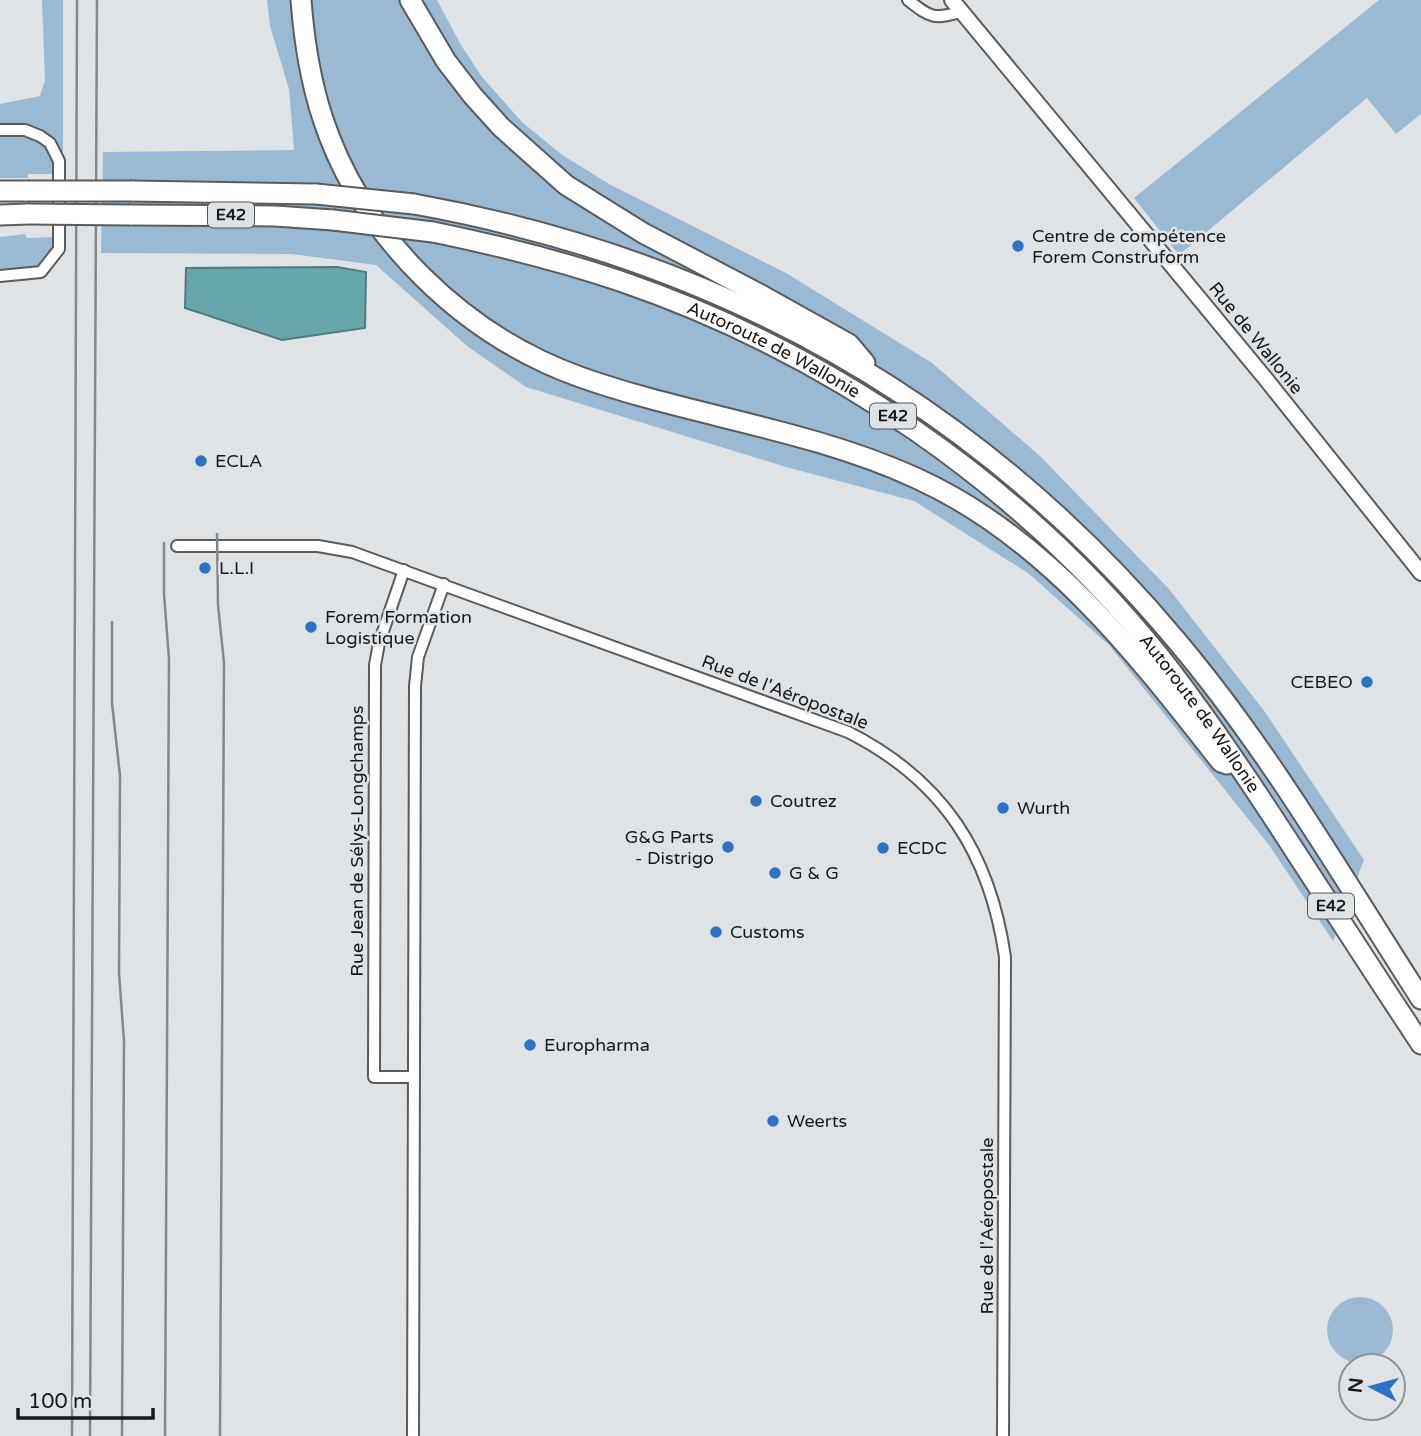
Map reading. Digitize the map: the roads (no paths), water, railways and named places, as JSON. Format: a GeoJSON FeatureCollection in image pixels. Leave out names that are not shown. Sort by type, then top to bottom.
{"type":"FeatureCollection","features":[{"type":"Feature","properties":{"kind":"highway"},"geometry":{"type":"LineString","coordinates":[[301,0],[304,36],[323,121],[346,170],[365,206],[394,245],[443,296],[477,323],[510,343],[579,376],[859,455],[917,478],[958,500],[1041,558],[1097,613],[1153,675],[1221,762],[1241,768]]}},
{"type":"Feature","properties":{"kind":"highway"},"geometry":{"type":"LineString","coordinates":[[410,0],[446,61],[473,96],[501,127],[566,185],[643,233],[849,344],[878,378]]}},
{"type":"Feature","properties":{"kind":"highway","name":"Autoroute de Wallonie"},"geometry":{"type":"LineString","coordinates":[[0,191],[316,194],[414,204],[548,234],[680,278],[780,322],[878,378],[953,429],[1019,481],[1102,558],[1168,630],[1228,706],[1276,775],[1421,999]]}},
{"type":"Feature","properties":{"kind":"highway","name":"Autoroute de Wallonie"},"geometry":{"type":"LineString","coordinates":[[0,215],[27,219],[130,215],[275,216],[433,232],[568,264],[670,300],[770,345],[865,398],[912,428],[1004,500],[1086,574],[1159,656],[1241,768],[1421,1044]]}},
{"type":"Feature","properties":{"kind":"highway"},"geometry":{"type":"LineString","coordinates":[[0,226],[27,219]]}},
{"type":"Feature","properties":{"kind":"street"},"geometry":{"type":"LineString","coordinates":[[908,0],[929,17],[944,17],[963,11]]}},
{"type":"Feature","properties":{"kind":"street","name":"Rue de Wallonie"},"geometry":{"type":"LineString","coordinates":[[952,0],[1421,573]]}},
{"type":"Feature","properties":{"kind":"street"},"geometry":{"type":"LineString","coordinates":[[0,130],[25,130],[50,142],[59,161],[59,249],[41,272],[0,276]]}},
{"type":"Feature","properties":{"kind":"street","name":"Rue de l'Aéropostale"},"geometry":{"type":"LineString","coordinates":[[177,546],[336,548],[404,570],[848,732],[875,746],[905,768],[935,796],[975,852],[991,890],[1001,927],[1005,957],[1003,1436]]}},
{"type":"Feature","properties":{"kind":"street","name":"Rue Jean de Sélys-Longchamps"},"geometry":{"type":"LineString","coordinates":[[404,570],[379,643],[375,665],[374,1077],[412,1077]]}},
{"type":"Feature","properties":{"kind":"street"},"geometry":{"type":"LineString","coordinates":[[413,1436],[415,686],[418,657],[444,584]]}},
{"type":"Feature","properties":{"kind":"railway"},"geometry":{"type":"LineString","coordinates":[[72,1436],[77,0]]}},
{"type":"Feature","properties":{"kind":"railway"},"geometry":{"type":"LineString","coordinates":[[90,1436],[97,0]]}},
{"type":"Feature","properties":{"kind":"railway"},"geometry":{"type":"LineString","coordinates":[[217,534],[218,605],[224,663],[220,1436]]}},
{"type":"Feature","properties":{"kind":"railway"},"geometry":{"type":"LineString","coordinates":[[164,543],[164,594],[169,659],[165,1436]]}},
{"type":"Feature","properties":{"kind":"railway"},"geometry":{"type":"LineString","coordinates":[[112,622],[112,703],[120,776],[119,973],[124,1041],[122,1436]]}},
{"type":"Feature","properties":{"kind":"place","name":"Centre de compétence Forem Construform"},"geometry":{"type":"Point","coordinates":[1018,246]}},
{"type":"Feature","properties":{"kind":"place","name":"ECLA"},"geometry":{"type":"Point","coordinates":[201,461]}},
{"type":"Feature","properties":{"kind":"place","name":"L.L.I"},"geometry":{"type":"Point","coordinates":[205,568]}},
{"type":"Feature","properties":{"kind":"place","name":"Forem Formation Logistique"},"geometry":{"type":"Point","coordinates":[311,627]}},
{"type":"Feature","properties":{"kind":"place","name":"CEBEO"},"geometry":{"type":"Point","coordinates":[1367,682]}},
{"type":"Feature","properties":{"kind":"place","name":"Coutrez"},"geometry":{"type":"Point","coordinates":[756,801]}},
{"type":"Feature","properties":{"kind":"place","name":"Wurth"},"geometry":{"type":"Point","coordinates":[1003,808]}},
{"type":"Feature","properties":{"kind":"place","name":"G&G Parts - Distrigo"},"geometry":{"type":"Point","coordinates":[728,847]}},
{"type":"Feature","properties":{"kind":"place","name":"ECDC"},"geometry":{"type":"Point","coordinates":[883,848]}},
{"type":"Feature","properties":{"kind":"place","name":"G & G"},"geometry":{"type":"Point","coordinates":[775,873]}},
{"type":"Feature","properties":{"kind":"place","name":"Customs"},"geometry":{"type":"Point","coordinates":[716,932]}},
{"type":"Feature","properties":{"kind":"place","name":"Europharma"},"geometry":{"type":"Point","coordinates":[530,1045]}},
{"type":"Feature","properties":{"kind":"place","name":"Weerts"},"geometry":{"type":"Point","coordinates":[773,1121]}}]}
